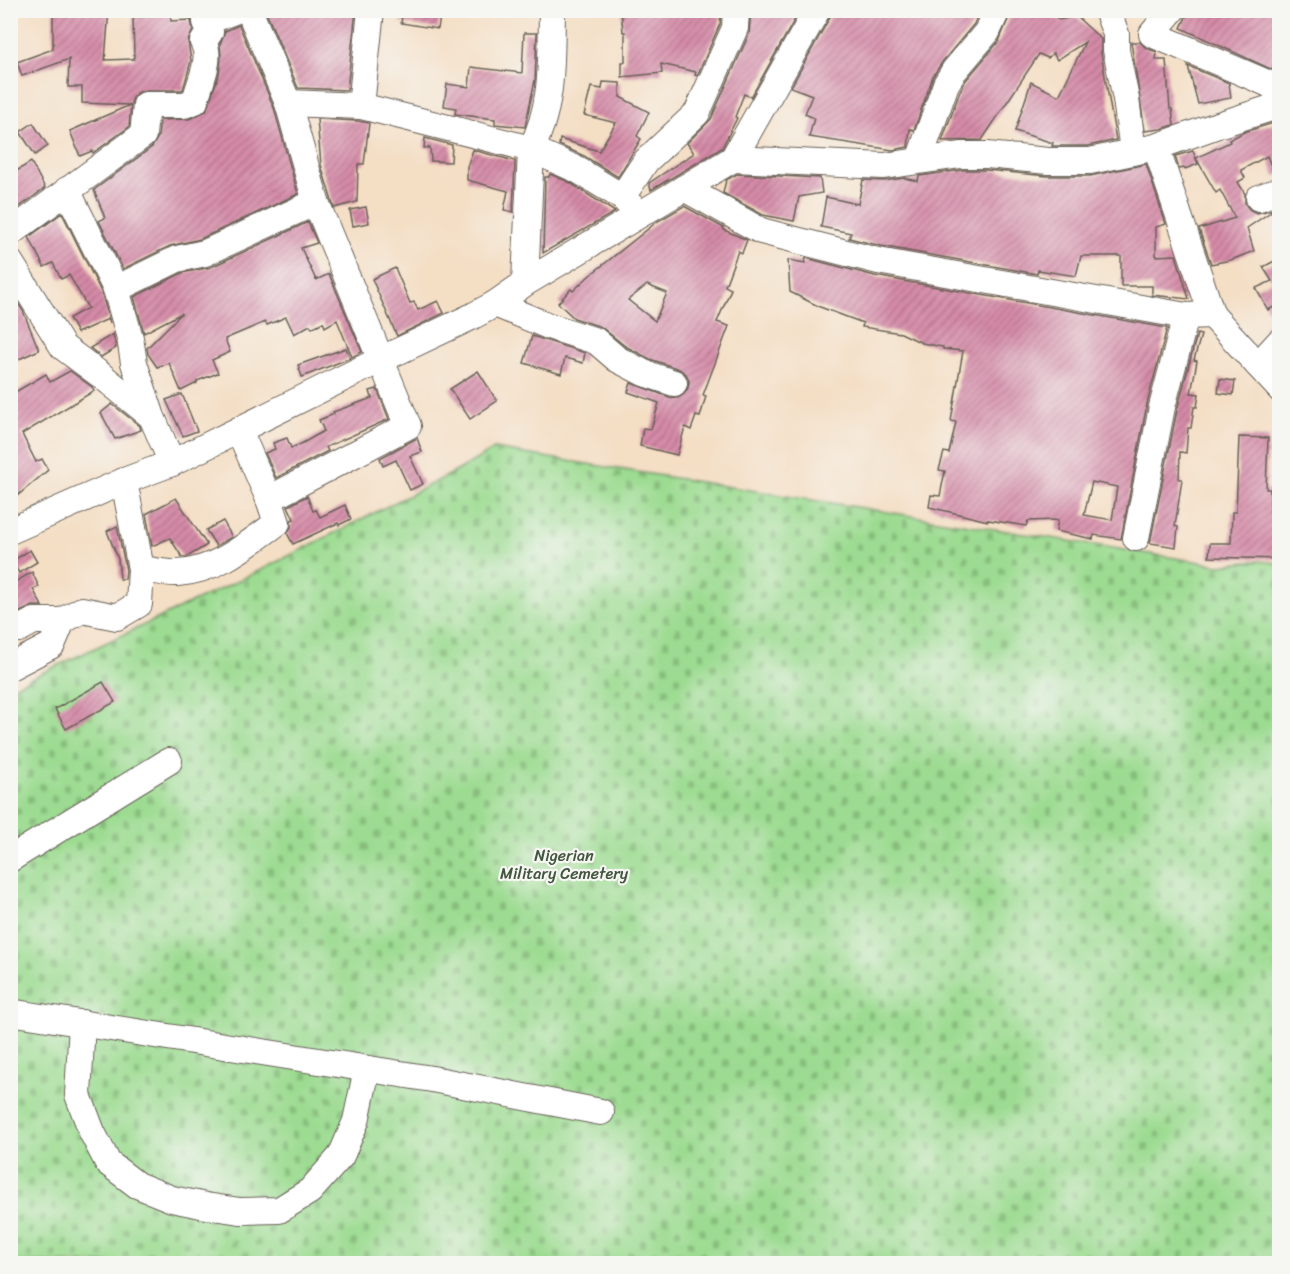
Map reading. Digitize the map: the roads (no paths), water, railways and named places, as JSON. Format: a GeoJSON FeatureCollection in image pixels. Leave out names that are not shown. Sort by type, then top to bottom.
{"type":"FeatureCollection","features":[{"type":"Feature","properties":{"kind":"street"},"geometry":{"type":"LineString","coordinates":[[10,233],[143,135],[146,105],[184,105],[195,101],[208,49],[203,42],[210,32],[206,22],[237,10]]}},
{"type":"Feature","properties":{"kind":"street"},"geometry":{"type":"LineString","coordinates":[[249,10],[288,103],[316,202],[408,426],[269,499]]}},
{"type":"Feature","properties":{"kind":"street"},"geometry":{"type":"LineString","coordinates":[[361,105],[371,10]]}},
{"type":"Feature","properties":{"kind":"street"},"geometry":{"type":"LineString","coordinates":[[525,283],[531,149],[540,131],[548,100],[552,10]]}},
{"type":"Feature","properties":{"kind":"street"},"geometry":{"type":"LineString","coordinates":[[622,197],[646,161],[697,113],[735,28],[736,10]]}},
{"type":"Feature","properties":{"kind":"street"},"geometry":{"type":"LineString","coordinates":[[11,528],[124,481],[172,464],[495,304],[525,283],[733,159],[817,10]]}},
{"type":"Feature","properties":{"kind":"street"},"geometry":{"type":"LineString","coordinates":[[919,160],[946,84],[987,32],[997,10]]}},
{"type":"Feature","properties":{"kind":"street"},"geometry":{"type":"LineString","coordinates":[[1152,34],[1172,10]]}},
{"type":"Feature","properties":{"kind":"street"},"geometry":{"type":"LineString","coordinates":[[1280,91],[1267,83],[1152,34],[1112,22],[1126,99],[1212,315],[1280,389]]}},
{"type":"Feature","properties":{"kind":"street"},"geometry":{"type":"LineString","coordinates":[[288,103],[361,105],[531,149],[576,169],[622,197],[640,214]]}},
{"type":"Feature","properties":{"kind":"street"},"geometry":{"type":"LineString","coordinates":[[733,159],[884,166],[961,155],[1048,161],[1090,161],[1145,149],[1280,105]]}},
{"type":"Feature","properties":{"kind":"street"},"geometry":{"type":"LineString","coordinates":[[684,188],[760,231],[878,261],[1186,316],[1212,315]]}},
{"type":"Feature","properties":{"kind":"street"},"geometry":{"type":"LineString","coordinates":[[67,190],[116,289],[130,338],[134,363],[152,417],[172,464]]}},
{"type":"Feature","properties":{"kind":"street"},"geometry":{"type":"LineString","coordinates":[[116,289],[177,259],[205,253],[316,202]]}},
{"type":"Feature","properties":{"kind":"street"},"geometry":{"type":"LineString","coordinates":[[10,262],[63,347],[152,417]]}},
{"type":"Feature","properties":{"kind":"street"},"geometry":{"type":"LineString","coordinates":[[495,304],[546,325],[596,341],[617,359],[644,374],[674,383]]}},
{"type":"Feature","properties":{"kind":"street"},"geometry":{"type":"LineString","coordinates":[[1136,538],[1162,406],[1186,316]]}},
{"type":"Feature","properties":{"kind":"street"},"geometry":{"type":"LineString","coordinates":[[1258,366],[1280,342]]}},
{"type":"Feature","properties":{"kind":"street"},"geometry":{"type":"LineString","coordinates":[[141,569],[177,573],[205,567],[238,551],[277,523],[239,430]]}},
{"type":"Feature","properties":{"kind":"street"},"geometry":{"type":"LineString","coordinates":[[10,628],[19,629],[34,621],[62,621],[82,610],[117,617],[139,604],[141,569],[124,481]]}},
{"type":"Feature","properties":{"kind":"street"},"geometry":{"type":"LineString","coordinates":[[10,667],[52,645],[62,621]]}},
{"type":"Feature","properties":{"kind":"street"},"geometry":{"type":"LineString","coordinates":[[10,859],[169,761]]}},
{"type":"Feature","properties":{"kind":"street"},"geometry":{"type":"LineString","coordinates":[[10,1012],[432,1079],[601,1112]]}},
{"type":"Feature","properties":{"kind":"street"},"geometry":{"type":"LineString","coordinates":[[82,1023],[78,1095],[92,1132],[108,1163],[137,1185],[172,1199],[206,1206],[240,1211],[279,1210],[310,1191],[341,1156],[356,1121],[367,1069]]}},
{"type":"Feature","properties":{"kind":"park label","name":"Nigerian Military Cemetery"},"geometry":{"type":"Point","coordinates":[564,864]}}]}
